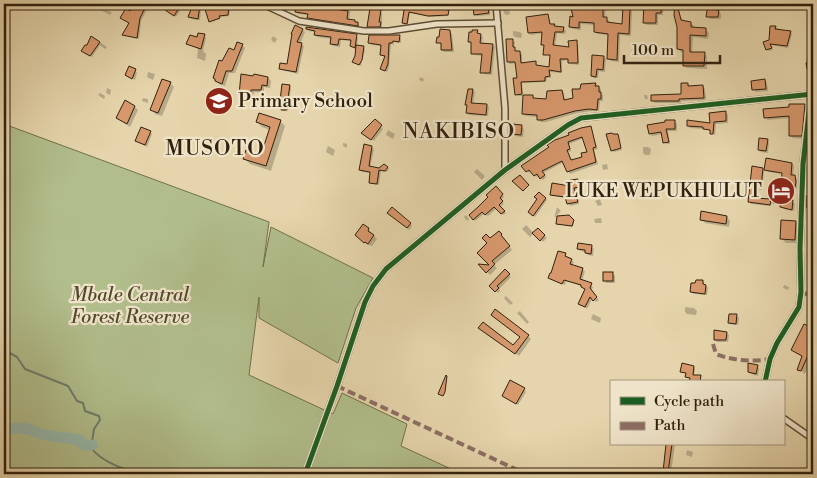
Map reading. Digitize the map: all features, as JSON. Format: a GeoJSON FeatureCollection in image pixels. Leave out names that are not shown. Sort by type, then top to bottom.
{"type":"FeatureCollection","features":[{"type":"Feature","properties":{"kind":"street"},"geometry":{"type":"LineString","coordinates":[[259,4],[298,20],[364,31],[389,31],[437,24],[498,23]]}},
{"type":"Feature","properties":{"kind":"street"},"geometry":{"type":"LineString","coordinates":[[496,4],[505,108],[505,170]]}},
{"type":"Feature","properties":{"kind":"street"},"geometry":{"type":"LineString","coordinates":[[306,474],[338,386],[365,302],[373,286],[386,269],[505,170],[562,129],[581,118],[812,94],[803,164],[800,307],[777,343],[770,359],[765,380]]}},
{"type":"Feature","properties":{"kind":"street"},"geometry":{"type":"LineString","coordinates":[[784,419],[813,439]]}},
{"type":"Feature","properties":{"kind":"green space","name":"Mbale Central Forest Reserve"},"geometry":{"type":"Polygon","coordinates":[[[4,124],[269,222],[263,267],[271,227],[373,278],[356,308],[338,363],[259,318],[259,297],[249,375],[333,414],[342,393],[407,424],[401,446],[462,474],[4,474],[4,124]]]}},
{"type":"Feature","properties":{"kind":"building"},"geometry":{"type":"Polygon","coordinates":[[[134,4],[146,6],[140,18],[137,38],[122,35],[129,23],[120,18],[126,8],[130,11],[134,4]]]}},
{"type":"Feature","properties":{"kind":"building"},"geometry":{"type":"Polygon","coordinates":[[[169,4],[179,8],[174,16],[165,10],[169,4]]]}},
{"type":"Feature","properties":{"kind":"building"},"geometry":{"type":"Polygon","coordinates":[[[193,4],[200,5],[198,19],[188,17],[193,4]]]}},
{"type":"Feature","properties":{"kind":"building"},"geometry":{"type":"Polygon","coordinates":[[[212,4],[226,4],[225,7],[229,7],[228,15],[219,16],[220,18],[209,22],[204,6],[212,7],[212,4]]]}},
{"type":"Feature","properties":{"kind":"building"},"geometry":{"type":"Polygon","coordinates":[[[296,4],[330,4],[329,8],[348,11],[347,19],[355,20],[355,22],[358,22],[358,26],[307,18],[308,14],[295,12],[296,4]]]}},
{"type":"Feature","properties":{"kind":"building"},"geometry":{"type":"Polygon","coordinates":[[[405,4],[413,7],[413,5],[419,6],[419,4],[433,4],[432,8],[449,10],[448,15],[428,16],[409,12],[407,24],[402,23],[405,4]]]}},
{"type":"Feature","properties":{"kind":"building"},"geometry":{"type":"Polygon","coordinates":[[[478,4],[487,4],[489,13],[474,15],[473,8],[478,7],[478,4]]]}},
{"type":"Feature","properties":{"kind":"building"},"geometry":{"type":"Polygon","coordinates":[[[570,4],[600,4],[600,9],[603,9],[603,17],[607,17],[607,22],[622,24],[623,6],[630,7],[629,34],[618,33],[617,60],[607,59],[608,34],[594,32],[594,23],[579,22],[579,28],[569,27],[570,16],[573,17],[570,4]]]}},
{"type":"Feature","properties":{"kind":"building"},"geometry":{"type":"Polygon","coordinates":[[[644,4],[662,4],[661,13],[656,13],[656,23],[643,23],[644,4]]]}},
{"type":"Feature","properties":{"kind":"building"},"geometry":{"type":"Polygon","coordinates":[[[675,4],[677,4],[681,20],[691,22],[691,27],[706,28],[706,36],[690,35],[690,52],[705,52],[704,66],[683,66],[683,50],[677,49],[675,4]]]}},
{"type":"Feature","properties":{"kind":"building"},"geometry":{"type":"Polygon","coordinates":[[[708,4],[717,4],[716,10],[719,10],[718,17],[706,17],[708,4]]]}},
{"type":"Feature","properties":{"kind":"building"},"geometry":{"type":"Polygon","coordinates":[[[370,8],[381,10],[380,27],[367,27],[370,8]]]}},
{"type":"Feature","properties":{"kind":"building"},"geometry":{"type":"Polygon","coordinates":[[[548,14],[550,24],[564,27],[563,32],[555,32],[553,45],[569,47],[568,41],[577,40],[578,63],[568,63],[568,59],[560,59],[561,72],[549,70],[550,76],[545,77],[545,81],[521,82],[522,94],[515,95],[513,78],[517,78],[515,62],[507,62],[506,39],[513,39],[515,51],[520,51],[521,63],[536,61],[536,65],[549,67],[550,55],[543,55],[544,45],[541,45],[542,32],[528,33],[526,17],[548,14]]]}},
{"type":"Feature","properties":{"kind":"building"},"geometry":{"type":"Polygon","coordinates":[[[295,25],[303,29],[297,42],[302,43],[296,72],[279,69],[280,63],[287,64],[291,34],[295,25]]]}},
{"type":"Feature","properties":{"kind":"building"},"geometry":{"type":"Polygon","coordinates":[[[770,26],[776,26],[775,29],[791,31],[787,46],[770,44],[772,48],[766,50],[763,42],[769,40],[770,26]]]}},
{"type":"Feature","properties":{"kind":"building"},"geometry":{"type":"Polygon","coordinates":[[[306,27],[357,34],[355,48],[350,46],[351,40],[339,39],[338,45],[330,44],[331,37],[314,35],[315,31],[306,29],[306,27]]]}},
{"type":"Feature","properties":{"kind":"building"},"geometry":{"type":"Polygon","coordinates":[[[440,29],[450,30],[452,50],[441,50],[441,43],[436,43],[440,29]]]}},
{"type":"Feature","properties":{"kind":"building"},"geometry":{"type":"Polygon","coordinates":[[[472,30],[478,30],[477,33],[481,34],[480,43],[493,44],[490,73],[480,73],[482,54],[471,54],[471,42],[468,42],[469,32],[472,32],[472,30]]]}},
{"type":"Feature","properties":{"kind":"building"},"geometry":{"type":"Polygon","coordinates":[[[198,33],[205,34],[201,49],[186,44],[190,35],[197,37],[198,33]]]}},
{"type":"Feature","properties":{"kind":"building"},"geometry":{"type":"Polygon","coordinates":[[[369,35],[400,35],[399,42],[393,41],[389,43],[388,64],[385,71],[380,69],[385,56],[380,55],[381,45],[368,43],[369,35]]]}},
{"type":"Feature","properties":{"kind":"building"},"geometry":{"type":"Polygon","coordinates":[[[91,36],[100,42],[90,56],[81,51],[87,45],[91,36]]]}},
{"type":"Feature","properties":{"kind":"building"},"geometry":{"type":"Polygon","coordinates":[[[237,42],[243,44],[232,71],[226,71],[222,84],[215,81],[213,78],[219,60],[222,61],[229,48],[234,50],[237,42]]]}},
{"type":"Feature","properties":{"kind":"building"},"geometry":{"type":"Polygon","coordinates":[[[356,45],[364,46],[362,60],[359,65],[352,62],[355,56],[356,45]]]}},
{"type":"Feature","properties":{"kind":"building"},"geometry":{"type":"Polygon","coordinates":[[[808,49],[813,49],[813,68],[807,69],[806,63],[808,49]]]}},
{"type":"Feature","properties":{"kind":"building"},"geometry":{"type":"Polygon","coordinates":[[[592,55],[604,56],[603,70],[597,69],[596,77],[591,76],[592,55]]]}},
{"type":"Feature","properties":{"kind":"building"},"geometry":{"type":"Polygon","coordinates":[[[129,66],[136,69],[132,79],[125,75],[129,66]]]}},
{"type":"Feature","properties":{"kind":"building"},"geometry":{"type":"Polygon","coordinates":[[[241,74],[268,77],[267,86],[262,85],[261,90],[251,90],[250,96],[239,95],[241,74]]]}},
{"type":"Feature","properties":{"kind":"building"},"geometry":{"type":"Polygon","coordinates":[[[162,79],[171,82],[158,113],[150,110],[162,79]]]}},
{"type":"Feature","properties":{"kind":"building"},"geometry":{"type":"Polygon","coordinates":[[[765,79],[766,89],[752,90],[751,81],[765,79]]]}},
{"type":"Feature","properties":{"kind":"building"},"geometry":{"type":"Polygon","coordinates":[[[596,83],[595,86],[599,86],[599,92],[601,92],[601,99],[598,99],[597,110],[575,111],[543,120],[537,120],[537,115],[522,114],[523,95],[533,95],[533,98],[546,99],[547,91],[562,90],[564,100],[573,98],[572,89],[580,89],[581,84],[596,83]]]}},
{"type":"Feature","properties":{"kind":"building"},"geometry":{"type":"Polygon","coordinates":[[[681,83],[688,83],[688,86],[703,85],[704,98],[679,99],[679,101],[651,101],[651,95],[681,94],[681,83]]]}},
{"type":"Feature","properties":{"kind":"building"},"geometry":{"type":"Polygon","coordinates":[[[282,84],[290,85],[286,110],[281,110],[282,84]]]}},
{"type":"Feature","properties":{"kind":"building"},"geometry":{"type":"Polygon","coordinates":[[[468,89],[473,89],[471,103],[487,104],[486,115],[466,113],[467,105],[465,105],[468,89]]]}},
{"type":"Feature","properties":{"kind":"building"},"geometry":{"type":"Polygon","coordinates":[[[125,100],[135,106],[127,124],[116,118],[125,100]]]}},
{"type":"Feature","properties":{"kind":"building"},"geometry":{"type":"Polygon","coordinates":[[[789,104],[805,104],[802,136],[789,136],[789,116],[764,118],[763,109],[789,107],[789,104]]]}},
{"type":"Feature","properties":{"kind":"building"},"geometry":{"type":"Polygon","coordinates":[[[726,111],[726,121],[714,122],[713,134],[710,134],[710,130],[703,129],[703,127],[687,126],[687,120],[710,123],[709,113],[726,111]]]}},
{"type":"Feature","properties":{"kind":"building"},"geometry":{"type":"Polygon","coordinates":[[[259,113],[281,120],[266,166],[243,159],[246,150],[261,155],[270,127],[256,122],[259,113]]]}},
{"type":"Feature","properties":{"kind":"building"},"geometry":{"type":"Polygon","coordinates":[[[375,119],[382,125],[371,140],[361,133],[375,119]]]}},
{"type":"Feature","properties":{"kind":"building"},"geometry":{"type":"Polygon","coordinates":[[[665,120],[675,120],[675,129],[666,129],[669,142],[663,143],[661,132],[649,134],[647,125],[665,122],[665,120]]]}},
{"type":"Feature","properties":{"kind":"building"},"geometry":{"type":"Polygon","coordinates":[[[512,124],[522,125],[521,135],[511,134],[512,124]]]}},
{"type":"Feature","properties":{"kind":"building"},"geometry":{"type":"Polygon","coordinates":[[[591,126],[596,147],[593,148],[596,162],[567,172],[562,161],[542,171],[545,175],[540,179],[537,174],[534,176],[529,170],[526,172],[521,166],[549,147],[547,145],[581,128],[591,126]],[[582,137],[568,142],[570,149],[567,150],[571,160],[582,157],[581,153],[587,152],[582,137]]]}},
{"type":"Feature","properties":{"kind":"building"},"geometry":{"type":"Polygon","coordinates":[[[141,127],[151,131],[145,145],[135,141],[141,127]]]}},
{"type":"Feature","properties":{"kind":"building"},"geometry":{"type":"Polygon","coordinates":[[[606,134],[618,134],[621,148],[611,151],[606,134]]]}},
{"type":"Feature","properties":{"kind":"building"},"geometry":{"type":"Polygon","coordinates":[[[759,138],[768,139],[766,151],[758,150],[759,138]]]}},
{"type":"Feature","properties":{"kind":"building"},"geometry":{"type":"Polygon","coordinates":[[[364,144],[372,146],[369,166],[379,168],[384,164],[388,167],[385,171],[379,170],[377,184],[369,183],[370,172],[359,170],[364,144]]]}},
{"type":"Feature","properties":{"kind":"building"},"geometry":{"type":"Polygon","coordinates":[[[766,158],[792,163],[791,175],[795,175],[796,182],[795,187],[792,187],[790,200],[793,200],[792,210],[773,203],[775,186],[781,187],[782,173],[764,170],[766,158]]]}},
{"type":"Feature","properties":{"kind":"building"},"geometry":{"type":"Polygon","coordinates":[[[752,166],[763,168],[761,188],[755,188],[754,198],[771,199],[770,205],[748,202],[752,166]]]}},
{"type":"Feature","properties":{"kind":"building"},"geometry":{"type":"Polygon","coordinates":[[[520,175],[529,185],[523,191],[512,181],[520,175]]]}},
{"type":"Feature","properties":{"kind":"building"},"geometry":{"type":"Polygon","coordinates":[[[578,179],[579,187],[574,188],[578,202],[567,204],[565,197],[550,195],[552,183],[570,186],[570,180],[578,179]]]}},
{"type":"Feature","properties":{"kind":"building"},"geometry":{"type":"Polygon","coordinates":[[[496,186],[503,194],[500,198],[503,201],[499,205],[505,211],[501,214],[494,207],[485,215],[482,212],[473,220],[469,215],[488,197],[486,195],[496,186]]]}},
{"type":"Feature","properties":{"kind":"building"},"geometry":{"type":"Polygon","coordinates":[[[539,192],[546,198],[533,216],[528,212],[537,199],[534,197],[539,192]]]}},
{"type":"Feature","properties":{"kind":"building"},"geometry":{"type":"Polygon","coordinates":[[[806,196],[813,196],[813,208],[806,207],[806,196]]]}},
{"type":"Feature","properties":{"kind":"building"},"geometry":{"type":"Polygon","coordinates":[[[392,207],[411,223],[407,228],[387,213],[392,207]]]}},
{"type":"Feature","properties":{"kind":"building"},"geometry":{"type":"Polygon","coordinates":[[[701,211],[727,216],[726,224],[700,220],[701,211]]]}},
{"type":"Feature","properties":{"kind":"building"},"geometry":{"type":"Polygon","coordinates":[[[569,215],[574,220],[572,226],[556,224],[557,216],[569,215]]]}},
{"type":"Feature","properties":{"kind":"building"},"geometry":{"type":"Polygon","coordinates":[[[781,220],[796,221],[795,240],[780,239],[781,220]]]}},
{"type":"Feature","properties":{"kind":"building"},"geometry":{"type":"Polygon","coordinates":[[[363,224],[374,235],[368,244],[355,235],[363,224]]]}},
{"type":"Feature","properties":{"kind":"building"},"geometry":{"type":"Polygon","coordinates":[[[538,228],[545,235],[540,241],[532,233],[538,228]]]}},
{"type":"Feature","properties":{"kind":"building"},"geometry":{"type":"Polygon","coordinates":[[[499,231],[510,246],[492,261],[495,264],[486,273],[478,264],[489,265],[477,253],[487,243],[482,238],[486,234],[490,238],[499,231]]]}},
{"type":"Feature","properties":{"kind":"building"},"geometry":{"type":"Polygon","coordinates":[[[578,243],[592,245],[591,254],[585,253],[585,250],[577,249],[578,243]]]}},
{"type":"Feature","properties":{"kind":"building"},"geometry":{"type":"Polygon","coordinates":[[[558,251],[566,253],[565,256],[572,259],[570,264],[583,268],[580,279],[592,283],[590,288],[597,297],[593,301],[590,297],[585,307],[578,304],[585,289],[581,285],[564,280],[562,284],[548,278],[558,251]]]}},
{"type":"Feature","properties":{"kind":"building"},"geometry":{"type":"Polygon","coordinates":[[[505,269],[510,274],[497,286],[499,288],[495,292],[489,286],[505,269]]]}},
{"type":"Feature","properties":{"kind":"building"},"geometry":{"type":"Polygon","coordinates":[[[603,272],[613,272],[613,281],[603,281],[603,272]]]}},
{"type":"Feature","properties":{"kind":"building"},"geometry":{"type":"Polygon","coordinates":[[[696,280],[703,280],[703,284],[706,285],[705,294],[690,292],[691,283],[695,283],[696,280]]]}},
{"type":"Feature","properties":{"kind":"building"},"geometry":{"type":"Polygon","coordinates":[[[495,309],[529,335],[515,354],[478,328],[483,322],[513,345],[520,337],[491,315],[495,309]]]}},
{"type":"Feature","properties":{"kind":"building"},"geometry":{"type":"Polygon","coordinates":[[[729,314],[737,314],[736,324],[728,323],[729,314]]]}},
{"type":"Feature","properties":{"kind":"building"},"geometry":{"type":"Polygon","coordinates":[[[804,324],[813,328],[813,344],[801,371],[797,370],[802,356],[791,350],[804,324]]]}},
{"type":"Feature","properties":{"kind":"building"},"geometry":{"type":"Polygon","coordinates":[[[714,330],[727,332],[726,340],[714,340],[714,330]]]}},
{"type":"Feature","properties":{"kind":"building"},"geometry":{"type":"Polygon","coordinates":[[[682,363],[694,366],[693,375],[701,375],[700,380],[690,380],[690,378],[685,377],[686,373],[680,372],[682,363]]]}},
{"type":"Feature","properties":{"kind":"building"},"geometry":{"type":"Polygon","coordinates":[[[748,363],[758,365],[756,374],[748,372],[748,363]]]}},
{"type":"Feature","properties":{"kind":"building"},"geometry":{"type":"Polygon","coordinates":[[[446,375],[445,392],[443,396],[438,394],[446,375]]]}},
{"type":"Feature","properties":{"kind":"building"},"geometry":{"type":"Polygon","coordinates":[[[510,380],[525,388],[516,404],[502,396],[510,380]]]}},
{"type":"Feature","properties":{"kind":"building"},"geometry":{"type":"Polygon","coordinates":[[[666,446],[672,446],[668,472],[663,472],[666,446]]]}},
{"type":"Feature","properties":{"kind":"waterway"},"geometry":{"type":"LineString","coordinates":[[4,350],[17,357],[25,369],[68,386],[77,401],[83,403],[85,411],[99,416],[100,420],[94,429],[91,448],[108,462],[141,474]]}},
{"type":"Feature","properties":{"kind":"waterway"},"geometry":{"type":"LineString","coordinates":[[4,429],[25,428],[44,435],[80,440],[83,445],[92,445]]}},
{"type":"Feature","properties":{"kind":"marked path"},"geometry":{"type":"LineString","coordinates":[[801,292],[813,296]]}},
{"type":"Feature","properties":{"kind":"marked path"},"geometry":{"type":"LineString","coordinates":[[713,344],[716,354],[729,358],[749,361],[770,359]]}},
{"type":"Feature","properties":{"kind":"marked path"},"geometry":{"type":"LineString","coordinates":[[337,386],[526,474]]}},
{"type":"Feature","properties":{"kind":"cycle path"},"geometry":{"type":"LineString","coordinates":[[765,380],[770,359],[777,343],[799,307],[801,292],[800,249],[803,164],[811,94]]}},
{"type":"Feature","properties":{"kind":"cycle path"},"geometry":{"type":"LineString","coordinates":[[305,474],[365,302],[373,286],[386,269],[505,170],[568,125],[581,118],[813,94]]}},
{"type":"Feature","properties":{"kind":"place","name":"Primary School"},"geometry":{"type":"Point","coordinates":[219,101]}},
{"type":"Feature","properties":{"kind":"place","name":"LUKE WEPUKHULUT"},"geometry":{"type":"Point","coordinates":[781,191]}},
{"type":"Feature","properties":{"kind":"district","name":"NAKIBISO"},"geometry":{"type":"Point","coordinates":[459,132]}},
{"type":"Feature","properties":{"kind":"district","name":"MUSOTO"},"geometry":{"type":"Point","coordinates":[215,149]}}]}
